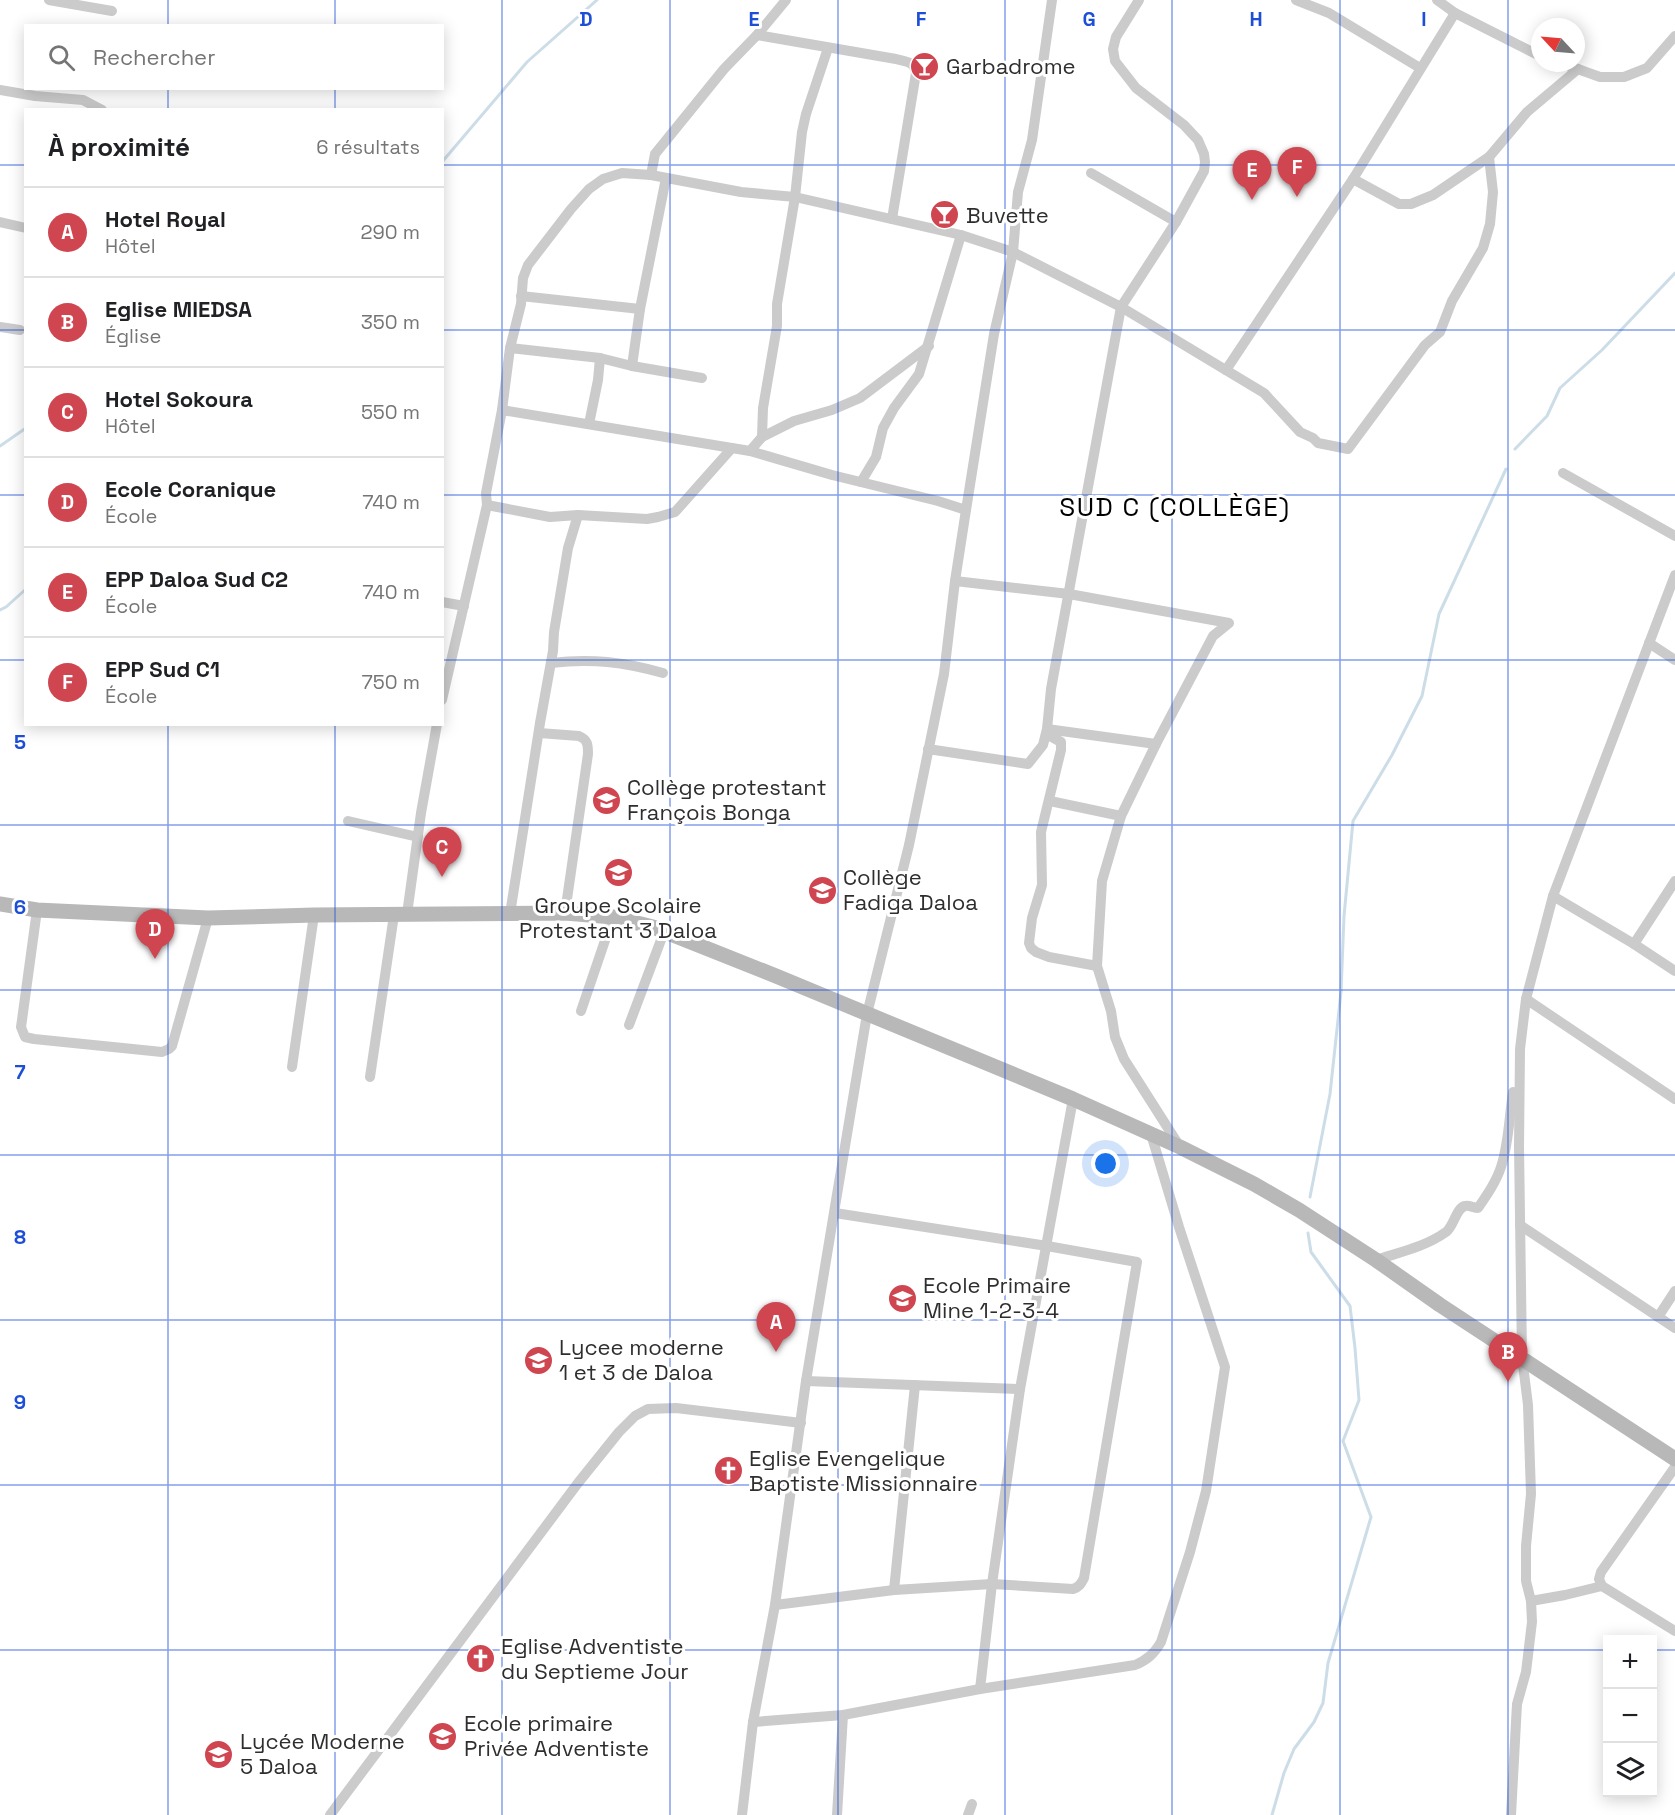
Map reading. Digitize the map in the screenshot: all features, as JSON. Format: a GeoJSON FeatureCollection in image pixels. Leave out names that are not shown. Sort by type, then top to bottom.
{"type":"FeatureCollection","features":[{"type":"Feature","properties":{"kind":"street"},"geometry":{"type":"LineString","coordinates":[[49,0],[112,11]]}},
{"type":"Feature","properties":{"kind":"street"},"geometry":{"type":"LineString","coordinates":[[651,175],[655,154],[724,69],[757,35],[786,0]]}},
{"type":"Feature","properties":{"kind":"street"},"geometry":{"type":"LineString","coordinates":[[742,1815],[753,1722],[775,1605],[806,1381],[867,1014],[909,845],[944,674],[955,581],[994,334],[1013,252],[1018,192],[1032,140],[1052,0]]}},
{"type":"Feature","properties":{"kind":"street"},"geometry":{"type":"LineString","coordinates":[[928,748],[1029,764],[1043,745],[1051,689],[1121,307],[1176,222],[1204,171],[1204,154],[1198,140],[1184,125],[1136,88],[1115,61],[1113,49],[1116,37],[1139,0]]}},
{"type":"Feature","properties":{"kind":"street"},"geometry":{"type":"LineString","coordinates":[[1296,0],[1329,13],[1420,68]]}},
{"type":"Feature","properties":{"kind":"street"},"geometry":{"type":"LineString","coordinates":[[1437,0],[1455,13],[1531,51]]}},
{"type":"Feature","properties":{"kind":"street"},"geometry":{"type":"LineString","coordinates":[[1226,370],[1353,179],[1455,13]]}},
{"type":"Feature","properties":{"kind":"street"},"geometry":{"type":"LineString","coordinates":[[757,35],[896,59],[915,66],[916,73],[892,219]]}},
{"type":"Feature","properties":{"kind":"street"},"geometry":{"type":"LineString","coordinates":[[1585,72],[1600,77],[1624,77],[1647,68],[1675,36]]}},
{"type":"Feature","properties":{"kind":"street"},"geometry":{"type":"LineString","coordinates":[[762,437],[763,408],[777,326],[777,304],[795,197],[799,155],[806,114],[828,48]]}},
{"type":"Feature","properties":{"kind":"street"},"geometry":{"type":"LineString","coordinates":[[1353,179],[1399,204],[1411,204],[1433,195],[1489,157],[1527,112],[1574,72]]}},
{"type":"Feature","properties":{"kind":"street"},"geometry":{"type":"LineString","coordinates":[[0,90],[35,96],[84,100],[98,108]]}},
{"type":"Feature","properties":{"kind":"street"},"geometry":{"type":"LineString","coordinates":[[444,691],[487,505],[486,493],[523,278],[529,263],[589,189],[603,179],[622,173],[651,175],[741,192],[795,197],[961,235],[1013,252],[1121,307],[1264,393],[1300,432],[1318,443],[1348,449],[1425,345],[1440,332],[1452,301],[1483,248],[1490,224],[1493,192],[1489,157]]}},
{"type":"Feature","properties":{"kind":"street"},"geometry":{"type":"LineString","coordinates":[[1090,173],[1176,222]]}},
{"type":"Feature","properties":{"kind":"street"},"geometry":{"type":"LineString","coordinates":[[632,366],[640,309],[666,178]]}},
{"type":"Feature","properties":{"kind":"street"},"geometry":{"type":"LineString","coordinates":[[0,222],[24,228]]}},
{"type":"Feature","properties":{"kind":"street"},"geometry":{"type":"LineString","coordinates":[[861,482],[876,457],[883,429],[894,408],[920,374],[961,235]]}},
{"type":"Feature","properties":{"kind":"street"},"geometry":{"type":"LineString","coordinates":[[521,296],[640,309]]}},
{"type":"Feature","properties":{"kind":"street"},"geometry":{"type":"LineString","coordinates":[[0,327],[20,330]]}},
{"type":"Feature","properties":{"kind":"street"},"geometry":{"type":"LineString","coordinates":[[750,451],[762,437],[794,421],[832,410],[860,398],[929,345]]}},
{"type":"Feature","properties":{"kind":"street"},"geometry":{"type":"LineString","coordinates":[[510,348],[600,358],[702,378]]}},
{"type":"Feature","properties":{"kind":"street"},"geometry":{"type":"LineString","coordinates":[[589,424],[600,358]]}},
{"type":"Feature","properties":{"kind":"street"},"geometry":{"type":"LineString","coordinates":[[502,410],[750,451],[966,510]]}},
{"type":"Feature","properties":{"kind":"street"},"geometry":{"type":"LineString","coordinates":[[487,505],[550,517],[578,515],[647,519],[675,512],[732,448]]}},
{"type":"Feature","properties":{"kind":"street"},"geometry":{"type":"LineString","coordinates":[[1563,473],[1675,536]]}},
{"type":"Feature","properties":{"kind":"street"},"geometry":{"type":"LineString","coordinates":[[510,914],[568,548],[578,515]]}},
{"type":"Feature","properties":{"kind":"street"},"geometry":{"type":"LineString","coordinates":[[1511,1815],[1517,1704],[1528,1659],[1532,1622],[1531,1601],[1526,1581],[1531,1494],[1528,1405],[1522,1357],[1520,1225],[1519,1085],[1526,999],[1553,897],[1675,575]]}},
{"type":"Feature","properties":{"kind":"street"},"geometry":{"type":"LineString","coordinates":[[955,581],[1069,594],[1229,623],[1213,636],[1156,744],[1122,816],[1102,881],[1097,966],[1111,1011],[1115,1037],[1124,1059],[1180,1147]]}},
{"type":"Feature","properties":{"kind":"street"},"geometry":{"type":"LineString","coordinates":[[444,603],[464,606]]}},
{"type":"Feature","properties":{"kind":"street"},"geometry":{"type":"LineString","coordinates":[[1649,643],[1675,660]]}},
{"type":"Feature","properties":{"kind":"street"},"geometry":{"type":"LineString","coordinates":[[551,663],[590,660],[641,667],[663,673]]}},
{"type":"Feature","properties":{"kind":"street"},"geometry":{"type":"LineString","coordinates":[[369,1077],[400,914],[418,837],[437,726]]}},
{"type":"Feature","properties":{"kind":"street"},"geometry":{"type":"LineString","coordinates":[[1047,729],[1156,744]]}},
{"type":"Feature","properties":{"kind":"street"},"geometry":{"type":"LineString","coordinates":[[1047,729],[1050,736],[1061,742],[1050,801],[1041,832],[1042,885],[1032,918],[1029,943],[1036,952],[1049,957],[1097,966]]}},
{"type":"Feature","properties":{"kind":"street"},"geometry":{"type":"LineString","coordinates":[[539,733],[579,736],[585,738],[587,742],[588,754],[565,913]]}},
{"type":"Feature","properties":{"kind":"street"},"geometry":{"type":"LineString","coordinates":[[1050,801],[1122,816]]}},
{"type":"Feature","properties":{"kind":"street"},"geometry":{"type":"LineString","coordinates":[[348,821],[418,837]]}},
{"type":"Feature","properties":{"kind":"street"},"geometry":{"type":"LineString","coordinates":[[1634,944],[1675,881]]}},
{"type":"Feature","properties":{"kind":"street"},"geometry":{"type":"LineString","coordinates":[[1553,897],[1634,944],[1675,971]]}},
{"type":"Feature","properties":{"kind":"street"},"geometry":{"type":"LineString","coordinates":[[0,904],[38,910],[208,918],[565,913],[613,917],[664,932],[1073,1099],[1180,1147],[1254,1184],[1376,1260],[1440,1305],[1675,1459]]}},
{"type":"Feature","properties":{"kind":"street"},"geometry":{"type":"LineString","coordinates":[[38,910],[21,1027],[25,1037],[162,1052],[172,1046],[208,918]]}},
{"type":"Feature","properties":{"kind":"street"},"geometry":{"type":"LineString","coordinates":[[292,1067],[314,915]]}},
{"type":"Feature","properties":{"kind":"street"},"geometry":{"type":"LineString","coordinates":[[581,1011],[613,917]]}},
{"type":"Feature","properties":{"kind":"street"},"geometry":{"type":"LineString","coordinates":[[629,1025],[664,932]]}},
{"type":"Feature","properties":{"kind":"street"},"geometry":{"type":"LineString","coordinates":[[1526,999],[1675,1099]]}},
{"type":"Feature","properties":{"kind":"street"},"geometry":{"type":"LineString","coordinates":[[1376,1260],[1425,1245],[1452,1227],[1462,1208],[1467,1206],[1477,1209],[1480,1206],[1494,1184],[1502,1165],[1521,1049]]}},
{"type":"Feature","properties":{"kind":"street"},"geometry":{"type":"LineString","coordinates":[[980,1689],[992,1584],[1020,1389],[1073,1099]]}},
{"type":"Feature","properties":{"kind":"street"},"geometry":{"type":"LineString","coordinates":[[753,1722],[843,1715],[980,1689],[1135,1665],[1155,1653],[1161,1642],[1190,1552],[1206,1491],[1226,1367],[1179,1227],[1151,1134]]}},
{"type":"Feature","properties":{"kind":"street"},"geometry":{"type":"LineString","coordinates":[[775,1605],[894,1590],[992,1584],[1073,1589],[1082,1584],[1137,1262],[835,1213]]}},
{"type":"Feature","properties":{"kind":"street"},"geometry":{"type":"LineString","coordinates":[[1520,1225],[1675,1328]]}},
{"type":"Feature","properties":{"kind":"street"},"geometry":{"type":"LineString","coordinates":[[1658,1317],[1675,1291]]}},
{"type":"Feature","properties":{"kind":"street"},"geometry":{"type":"LineString","coordinates":[[806,1381],[1020,1389]]}},
{"type":"Feature","properties":{"kind":"street"},"geometry":{"type":"LineString","coordinates":[[894,1590],[915,1385]]}},
{"type":"Feature","properties":{"kind":"street"},"geometry":{"type":"LineString","coordinates":[[330,1815],[579,1483],[619,1432],[635,1416],[648,1409],[676,1408],[801,1423]]}},
{"type":"Feature","properties":{"kind":"street"},"geometry":{"type":"LineString","coordinates":[[1675,1467],[1601,1572],[1599,1579],[1602,1586],[1675,1631]]}},
{"type":"Feature","properties":{"kind":"street"},"geometry":{"type":"LineString","coordinates":[[1531,1601],[1602,1586]]}},
{"type":"Feature","properties":{"kind":"street"},"geometry":{"type":"LineString","coordinates":[[837,1815],[843,1715]]}},
{"type":"Feature","properties":{"kind":"street"},"geometry":{"type":"LineString","coordinates":[[968,1815],[972,1804]]}},
{"type":"Feature","properties":{"kind":"waterway"},"geometry":{"type":"LineString","coordinates":[[444,160],[527,62],[597,0]]}},
{"type":"Feature","properties":{"kind":"waterway"},"geometry":{"type":"LineString","coordinates":[[1515,449],[1547,416],[1560,388],[1602,350],[1675,273]]}},
{"type":"Feature","properties":{"kind":"waterway"},"geometry":{"type":"LineString","coordinates":[[0,446],[24,429]]}},
{"type":"Feature","properties":{"kind":"waterway"},"geometry":{"type":"LineString","coordinates":[[1310,1197],[1330,1094],[1341,992],[1344,916],[1353,821],[1392,755],[1422,696],[1439,614],[1506,469]]}},
{"type":"Feature","properties":{"kind":"waterway"},"geometry":{"type":"LineString","coordinates":[[0,610],[24,591]]}},
{"type":"Feature","properties":{"kind":"waterway"},"geometry":{"type":"LineString","coordinates":[[1272,1815],[1284,1773],[1294,1749],[1314,1722],[1323,1703],[1328,1663],[1371,1517],[1343,1441],[1359,1400],[1350,1306],[1311,1252],[1308,1233]]}},
{"type":"Feature","properties":{"kind":"place","name":"Garbadrome"},"geometry":{"type":"Point","coordinates":[925,66]}},
{"type":"Feature","properties":{"kind":"place","name":"EPP Sud C1"},"geometry":{"type":"Point","coordinates":[1297,197]}},
{"type":"Feature","properties":{"kind":"place","name":"EPP Daloa Sud C2"},"geometry":{"type":"Point","coordinates":[1252,200]}},
{"type":"Feature","properties":{"kind":"place","name":"Buvette"},"geometry":{"type":"Point","coordinates":[945,215]}},
{"type":"Feature","properties":{"kind":"place","name":"Collège protestant François Bonga"},"geometry":{"type":"Point","coordinates":[606,800]}},
{"type":"Feature","properties":{"kind":"place","name":"Groupe Scolaire Protestant 3 Daloa"},"geometry":{"type":"Point","coordinates":[618,873]}},
{"type":"Feature","properties":{"kind":"place","name":"Hotel Sokoura"},"geometry":{"type":"Point","coordinates":[442,877]}},
{"type":"Feature","properties":{"kind":"place","name":"Collège Fadiga Daloa"},"geometry":{"type":"Point","coordinates":[822,890]}},
{"type":"Feature","properties":{"kind":"place","name":"Ecole Coranique"},"geometry":{"type":"Point","coordinates":[155,959]}},
{"type":"Feature","properties":{"kind":"place","name":"Ecole Primaire Mine 1-2-3-4"},"geometry":{"type":"Point","coordinates":[902,1298]}},
{"type":"Feature","properties":{"kind":"place","name":"Hotel Royal"},"geometry":{"type":"Point","coordinates":[776,1352]}},
{"type":"Feature","properties":{"kind":"place","name":"Lycee moderne 1 et 3 de Daloa"},"geometry":{"type":"Point","coordinates":[538,1360]}},
{"type":"Feature","properties":{"kind":"place","name":"Eglise MIEDSA"},"geometry":{"type":"Point","coordinates":[1508,1382]}},
{"type":"Feature","properties":{"kind":"place","name":"Eglise Evengelique Baptiste Missionnaire"},"geometry":{"type":"Point","coordinates":[728,1471]}},
{"type":"Feature","properties":{"kind":"place","name":"Eglise Adventiste du Septieme Jour"},"geometry":{"type":"Point","coordinates":[480,1659]}},
{"type":"Feature","properties":{"kind":"place","name":"Ecole primaire Privée Adventiste"},"geometry":{"type":"Point","coordinates":[443,1736]}},
{"type":"Feature","properties":{"kind":"place","name":"Lycée Moderne 5 Daloa"},"geometry":{"type":"Point","coordinates":[219,1754]}},
{"type":"Feature","properties":{"kind":"district","name":"SUD C (COLLÈGE)"},"geometry":{"type":"Point","coordinates":[1175,507]}}]}
